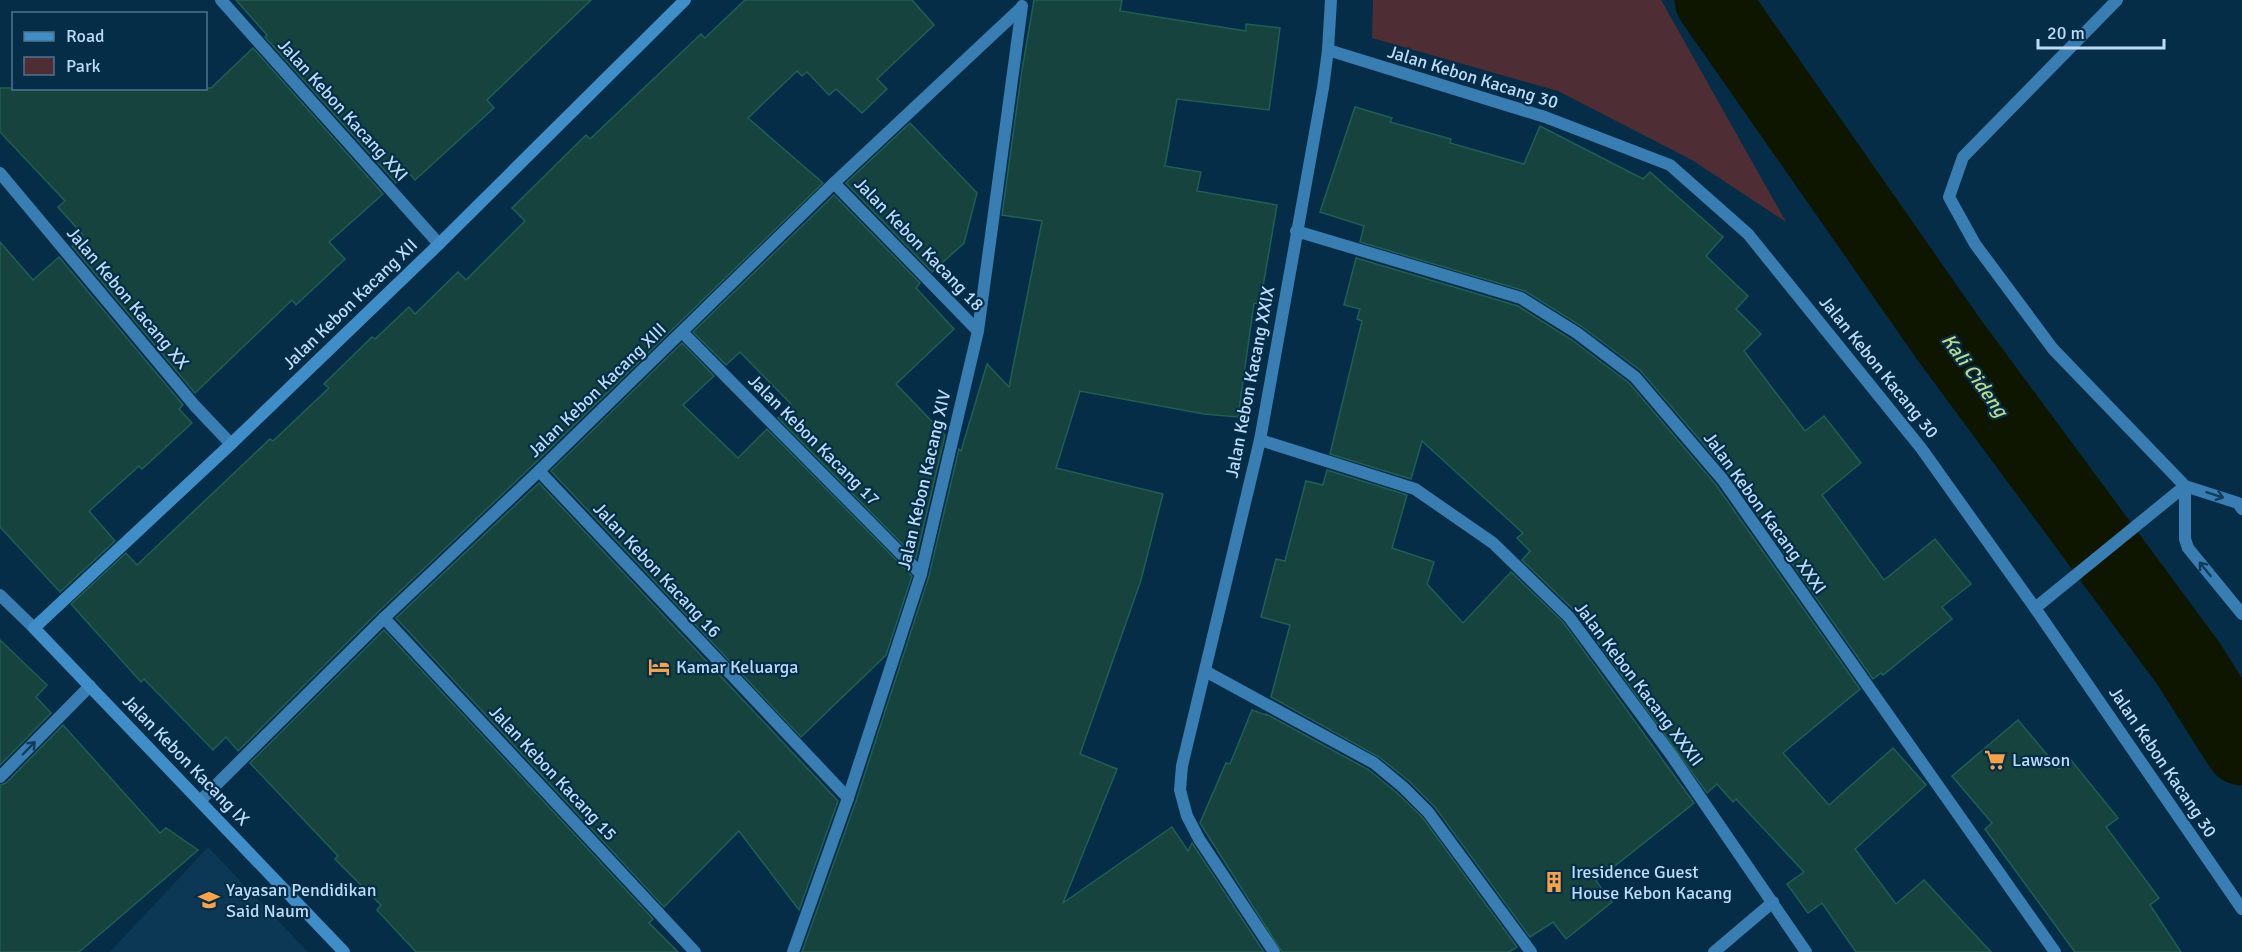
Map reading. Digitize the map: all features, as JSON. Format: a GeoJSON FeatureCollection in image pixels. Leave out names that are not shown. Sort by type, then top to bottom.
{"type":"FeatureCollection","features":[{"type":"Feature","properties":{"kind":"street","name":"Jalan Kebon Kacang XXI"},"geometry":{"type":"LineString","coordinates":[[221,0],[439,244]]}},
{"type":"Feature","properties":{"kind":"street","name":"Jalan Kebon Kacang XII"},"geometry":{"type":"LineString","coordinates":[[34,628],[231,444],[439,244],[685,0]]}},
{"type":"Feature","properties":{"kind":"street","name":"Jalan Kebon Kacang XXIX"},"geometry":{"type":"LineString","coordinates":[[1274,952],[1199,839],[1187,816],[1180,790],[1182,766],[1260,440],[1328,50],[1331,0]]}},
{"type":"Feature","properties":{"kind":"street"},"geometry":{"type":"LineString","coordinates":[[2117,0],[1963,158],[1949,197],[1974,244],[2053,350],[2185,486],[2238,503],[2242,509]]}},
{"type":"Feature","properties":{"kind":"street","name":"Jalan Kebon Kacang XIII"},"geometry":{"type":"LineString","coordinates":[[200,801],[384,618],[1022,4]]}},
{"type":"Feature","properties":{"kind":"street","name":"Jalan Kebon Kacang XIV"},"geometry":{"type":"LineString","coordinates":[[793,952],[848,798],[921,574],[978,331],[1022,4]]}},
{"type":"Feature","properties":{"kind":"street","name":"Jalan Kebon Kacang 30"},"geometry":{"type":"LineString","coordinates":[[1328,50],[1545,117],[1670,165],[1748,234],[1921,448],[2036,608],[2242,909]]}},
{"type":"Feature","properties":{"kind":"street","name":"Jalan Kebon Kacang XX"},"geometry":{"type":"LineString","coordinates":[[0,173],[195,406],[231,444]]}},
{"type":"Feature","properties":{"kind":"street","name":"Jalan Kebon Kacang 18"},"geometry":{"type":"LineString","coordinates":[[834,183],[978,331]]}},
{"type":"Feature","properties":{"kind":"street","name":"Jalan Kebon Kacang XXXI"},"geometry":{"type":"LineString","coordinates":[[1296,231],[1521,298],[1577,333],[1635,377],[1723,480],[2055,952]]}},
{"type":"Feature","properties":{"kind":"street","name":"Jalan Kebon Kacang 17"},"geometry":{"type":"LineString","coordinates":[[682,332],[921,574]]}},
{"type":"Feature","properties":{"kind":"street","name":"Jalan Kebon Kacang XXXII"},"geometry":{"type":"LineString","coordinates":[[1260,440],[1415,489],[1493,543],[1569,617],[1672,756],[1806,952]]}},
{"type":"Feature","properties":{"kind":"street","name":"Jalan Kebon Kacang 16"},"geometry":{"type":"LineString","coordinates":[[539,471],[848,798]]}},
{"type":"Feature","properties":{"kind":"street"},"geometry":{"type":"LineString","coordinates":[[2036,608],[2185,486]]}},
{"type":"Feature","properties":{"kind":"street"},"geometry":{"type":"LineString","coordinates":[[2185,486],[2185,539],[2188,548],[2242,614]]}},
{"type":"Feature","properties":{"kind":"street","name":"Jalan Kebon Kacang IX"},"geometry":{"type":"LineString","coordinates":[[0,595],[344,952]]}},
{"type":"Feature","properties":{"kind":"street","name":"Jalan Kebon Kacang 15"},"geometry":{"type":"LineString","coordinates":[[384,618],[695,952]]}},
{"type":"Feature","properties":{"kind":"street"},"geometry":{"type":"LineString","coordinates":[[1205,671],[1374,763],[1403,787],[1428,812],[1531,952]]}},
{"type":"Feature","properties":{"kind":"street"},"geometry":{"type":"LineString","coordinates":[[0,777],[90,686]]}},
{"type":"Feature","properties":{"kind":"street"},"geometry":{"type":"LineString","coordinates":[[1714,952],[1773,902]]}},
{"type":"Feature","properties":{"kind":"shaded area","name":"Yayasan Pendidikan Said Naum"},"geometry":{"type":"Polygon","coordinates":[[[208,847],[308,952],[110,952],[208,847]]]}},
{"type":"Feature","properties":{"kind":"green space"},"geometry":{"type":"Polygon","coordinates":[[[1373,0],[1661,0],[1786,222],[1692,160],[1558,91],[1372,38],[1373,0]]]}},
{"type":"Feature","properties":{"kind":"building"},"geometry":{"type":"Polygon","coordinates":[[[236,0],[591,0],[487,100],[494,108],[415,180],[408,172],[396,183],[265,37],[267,35],[236,0]]]}},
{"type":"Feature","properties":{"kind":"building"},"geometry":{"type":"Polygon","coordinates":[[[745,0],[912,0],[934,25],[877,79],[887,89],[862,113],[836,89],[829,95],[807,72],[802,76],[797,71],[748,118],[823,183],[378,612],[238,751],[226,737],[213,750],[144,679],[141,682],[71,604],[126,553],[137,565],[270,439],[273,441],[329,388],[324,384],[372,337],[375,339],[409,307],[415,314],[458,272],[466,280],[525,221],[512,208],[586,135],[590,139],[701,34],[705,38],[745,0]]]}},
{"type":"Feature","properties":{"kind":"building"},"geometry":{"type":"Polygon","coordinates":[[[1034,0],[1122,0],[1120,11],[1246,31],[1246,24],[1280,28],[1269,110],[1177,99],[1165,166],[1201,172],[1197,191],[1277,205],[1260,304],[1254,303],[1238,417],[1204,414],[1080,391],[1056,468],[1163,494],[1141,580],[1080,754],[1117,769],[1063,903],[1172,827],[1188,851],[1192,843],[1264,952],[802,952],[856,801],[929,576],[959,449],[961,451],[987,364],[1009,387],[1042,221],[1002,215],[1034,0]]]}},
{"type":"Feature","properties":{"kind":"building"},"geometry":{"type":"Polygon","coordinates":[[[253,48],[383,194],[329,242],[345,259],[296,305],[292,300],[195,393],[72,246],[83,235],[58,207],[65,201],[0,132],[0,88],[12,88],[12,90],[207,90],[253,48]]]}},
{"type":"Feature","properties":{"kind":"building"},"geometry":{"type":"Polygon","coordinates":[[[1355,107],[1392,118],[1390,122],[1451,139],[1450,143],[1524,164],[1540,126],[1643,179],[1650,172],[1723,237],[1706,256],[1748,296],[1736,309],[1761,334],[1744,351],[1805,431],[1824,416],[1861,463],[1822,495],[1884,580],[1935,539],[1971,584],[1942,607],[1952,619],[1883,675],[1881,673],[1873,679],[1730,475],[1640,370],[1581,326],[1525,291],[1360,242],[1364,226],[1320,212],[1355,107]]]}},
{"type":"Feature","properties":{"kind":"building"},"geometry":{"type":"Polygon","coordinates":[[[910,123],[977,193],[964,243],[932,272],[846,183],[910,123]]]}},
{"type":"Feature","properties":{"kind":"building"},"geometry":{"type":"Polygon","coordinates":[[[834,195],[920,283],[916,288],[954,329],[896,384],[945,435],[916,558],[778,418],[791,404],[740,352],[726,365],[693,332],[834,195]]]}},
{"type":"Feature","properties":{"kind":"building"},"geometry":{"type":"Polygon","coordinates":[[[0,242],[33,280],[59,257],[183,405],[179,409],[192,423],[142,469],[139,466],[89,511],[115,541],[60,592],[0,527],[0,242]]]}},
{"type":"Feature","properties":{"kind":"building"},"geometry":{"type":"Polygon","coordinates":[[[1356,258],[1518,306],[1572,340],[1629,383],[1716,485],[1860,689],[1783,753],[1829,805],[1893,748],[1926,785],[1855,849],[1896,904],[1924,880],[1991,952],[1856,952],[1822,903],[1808,913],[1787,884],[1804,872],[1736,799],[1733,802],[1717,784],[1707,793],[1576,612],[1522,560],[1530,551],[1517,538],[1523,533],[1422,441],[1411,479],[1330,454],[1362,321],[1357,319],[1360,309],[1344,305],[1356,258]]]}},
{"type":"Feature","properties":{"kind":"building"},"geometry":{"type":"Polygon","coordinates":[[[682,343],[714,376],[683,405],[738,458],[767,429],[912,576],[886,655],[801,737],[551,471],[682,343]]]}},
{"type":"Feature","properties":{"kind":"building"},"geometry":{"type":"Polygon","coordinates":[[[1327,470],[1407,495],[1392,548],[1434,562],[1427,584],[1463,623],[1511,572],[1563,622],[1694,803],[1596,881],[1612,902],[1566,939],[1553,922],[1530,937],[1435,807],[1409,781],[1379,757],[1271,697],[1290,625],[1261,617],[1276,559],[1285,561],[1306,481],[1323,485],[1327,470]]]}},
{"type":"Feature","properties":{"kind":"building"},"geometry":{"type":"Polygon","coordinates":[[[539,483],[838,801],[799,910],[739,831],[664,907],[396,618],[539,483]]]}},
{"type":"Feature","properties":{"kind":"building"},"geometry":{"type":"Polygon","coordinates":[[[384,630],[653,919],[649,923],[678,952],[416,952],[377,910],[381,905],[335,859],[338,856],[250,763],[384,630]]]}},
{"type":"Feature","properties":{"kind":"building"},"geometry":{"type":"Polygon","coordinates":[[[0,640],[47,685],[36,697],[51,713],[0,765],[0,640]]]}},
{"type":"Feature","properties":{"kind":"building"},"geometry":{"type":"Polygon","coordinates":[[[1252,710],[1266,714],[1369,770],[1397,793],[1422,817],[1517,947],[1509,952],[1282,952],[1200,823],[1226,763],[1230,764],[1252,710]]]}},
{"type":"Feature","properties":{"kind":"building"},"geometry":{"type":"Polygon","coordinates":[[[2018,720],[2059,769],[2071,760],[2118,818],[2106,827],[2159,898],[2150,905],[2181,952],[2075,952],[1985,829],[1992,823],[1952,776],[2018,720]]]}},
{"type":"Feature","properties":{"kind":"building"},"geometry":{"type":"Polygon","coordinates":[[[63,725],[160,833],[166,828],[198,850],[79,952],[0,952],[0,785],[6,783],[63,725]]]}},
{"type":"Feature","properties":{"kind":"waterway","name":"Kali Cideng"},"geometry":{"type":"LineString","coordinates":[[1712,0],[1950,341],[2188,663],[2242,748]]}},
{"type":"Feature","properties":{"kind":"place","name":"Kamar Keluarga"},"geometry":{"type":"Point","coordinates":[659,667]}},
{"type":"Feature","properties":{"kind":"place","name":"Lawson"},"geometry":{"type":"Point","coordinates":[1995,760]}},
{"type":"Feature","properties":{"kind":"place","name":"Iresidence Guest House Kebon Kacang"},"geometry":{"type":"Point","coordinates":[1554,882]}},
{"type":"Feature","properties":{"kind":"place","name":"Yayasan Pendidikan Said Naum"},"geometry":{"type":"Point","coordinates":[209,900]}}]}
